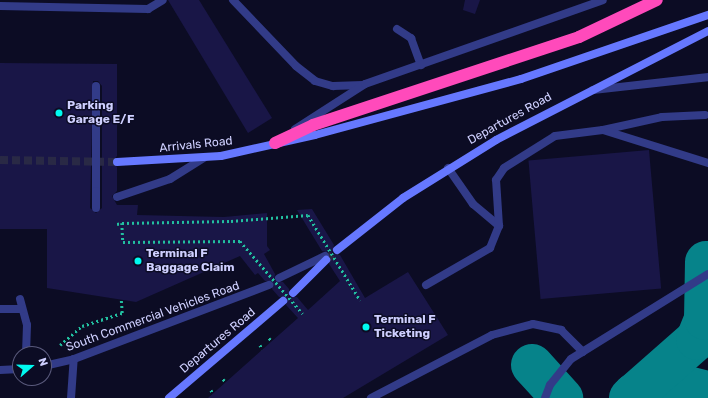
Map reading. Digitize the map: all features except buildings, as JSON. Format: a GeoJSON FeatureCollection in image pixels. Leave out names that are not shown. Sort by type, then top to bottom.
{"type":"FeatureCollection","features":[{"type":"Feature","properties":{"kind":"highway"},"geometry":{"type":"LineString","coordinates":[[276,143],[313,125],[579,37],[657,0]]}},
{"type":"Feature","properties":{"kind":"street","name":"Arrivals Road"},"geometry":{"type":"LineString","coordinates":[[117,162],[204,158],[276,143],[521,79],[708,15]]}},
{"type":"Feature","properties":{"kind":"street","name":"Departures Road"},"geometry":{"type":"LineString","coordinates":[[337,250],[398,202],[448,168],[519,127],[708,31]]}},
{"type":"Feature","properties":{"kind":"street"},"geometry":{"type":"LineString","coordinates":[[293,293],[326,258]]}},
{"type":"Feature","properties":{"kind":"street","name":"Departures Road"},"geometry":{"type":"LineString","coordinates":[[169,398],[283,302]]}},
{"type":"Feature","properties":{"kind":"lane"},"geometry":{"type":"LineString","coordinates":[[0,6],[148,9],[163,0]]}},
{"type":"Feature","properties":{"kind":"lane"},"geometry":{"type":"LineString","coordinates":[[233,0],[296,66],[315,80],[333,86],[365,84]]}},
{"type":"Feature","properties":{"kind":"lane"},"geometry":{"type":"LineString","coordinates":[[276,143],[324,108],[365,84],[603,0]]}},
{"type":"Feature","properties":{"kind":"lane"},"geometry":{"type":"LineString","coordinates":[[397,29],[410,38],[421,65]]}},
{"type":"Feature","properties":{"kind":"lane"},"geometry":{"type":"LineString","coordinates":[[592,90],[708,77]]}},
{"type":"Feature","properties":{"kind":"lane"},"geometry":{"type":"LineString","coordinates":[[96,86],[96,208]]}},
{"type":"Feature","properties":{"kind":"lane"},"geometry":{"type":"LineString","coordinates":[[426,285],[490,248],[499,226],[496,180],[504,168],[555,136],[603,130],[662,117],[705,115]]}},
{"type":"Feature","properties":{"kind":"lane"},"geometry":{"type":"LineString","coordinates":[[603,130],[708,163]]}},
{"type":"Feature","properties":{"kind":"lane"},"geometry":{"type":"LineString","coordinates":[[117,197],[170,179],[204,158]]}},
{"type":"Feature","properties":{"kind":"lane"},"geometry":{"type":"LineString","coordinates":[[448,168],[473,204],[499,226]]}},
{"type":"Feature","properties":{"kind":"lane"},"geometry":{"type":"LineString","coordinates":[[279,278],[326,258]]}},
{"type":"Feature","properties":{"kind":"lane"},"geometry":{"type":"LineString","coordinates":[[545,398],[560,371],[583,352],[708,274]]}},
{"type":"Feature","properties":{"kind":"lane","name":"South Commercial Vehicles Road"},"geometry":{"type":"LineString","coordinates":[[52,364],[74,359],[269,285]]}},
{"type":"Feature","properties":{"kind":"lane"},"geometry":{"type":"LineString","coordinates":[[20,300],[27,325],[26,346]]}},
{"type":"Feature","properties":{"kind":"lane"},"geometry":{"type":"LineString","coordinates":[[0,309],[22,309]]}},
{"type":"Feature","properties":{"kind":"lane"},"geometry":{"type":"LineString","coordinates":[[371,398],[492,335],[533,324],[561,330],[583,352]]}},
{"type":"Feature","properties":{"kind":"lane"},"geometry":{"type":"LineString","coordinates":[[71,398],[74,359]]}},
{"type":"Feature","properties":{"kind":"lane"},"geometry":{"type":"LineString","coordinates":[[0,370],[12,369]]}},
{"type":"Feature","properties":{"kind":"path"},"geometry":{"type":"LineString","coordinates":[[117,224],[231,221],[308,215],[360,300]]}},
{"type":"Feature","properties":{"kind":"path"},"geometry":{"type":"LineString","coordinates":[[122,223],[123,242],[240,241],[303,314]]}},
{"type":"Feature","properties":{"kind":"path"},"geometry":{"type":"LineString","coordinates":[[60,346],[82,326],[122,313],[121,300]]}},
{"type":"Feature","properties":{"kind":"path"},"geometry":{"type":"LineString","coordinates":[[269,338],[272,341]]}},
{"type":"Feature","properties":{"kind":"path"},"geometry":{"type":"LineString","coordinates":[[260,345],[263,349]]}},
{"type":"Feature","properties":{"kind":"path"},"geometry":{"type":"LineString","coordinates":[[223,379],[226,382]]}},
{"type":"Feature","properties":{"kind":"taxiway"},"geometry":{"type":"LineString","coordinates":[[630,398],[697,339],[705,319],[706,262]]}},
{"type":"Feature","properties":{"kind":"taxiway"},"geometry":{"type":"LineString","coordinates":[[532,365],[562,398]]}},
{"type":"Feature","properties":{"kind":"taxiway"},"geometry":{"type":"LineString","coordinates":[[634,394],[651,386],[671,383],[708,392]]}},
{"type":"Feature","properties":{"kind":"tunnel"},"geometry":{"type":"LineString","coordinates":[[0,160],[117,162]]}},
{"type":"Feature","properties":{"kind":"tunnel"},"geometry":{"type":"LineString","coordinates":[[326,260],[337,250]]}},
{"type":"Feature","properties":{"kind":"place","name":"Parking Garage E/F"},"geometry":{"type":"Point","coordinates":[59,113]}},
{"type":"Feature","properties":{"kind":"place","name":"Terminal F Baggage Claim"},"geometry":{"type":"Point","coordinates":[138,261]}},
{"type":"Feature","properties":{"kind":"place","name":"Terminal F Ticketing"},"geometry":{"type":"Point","coordinates":[366,327]}}]}
